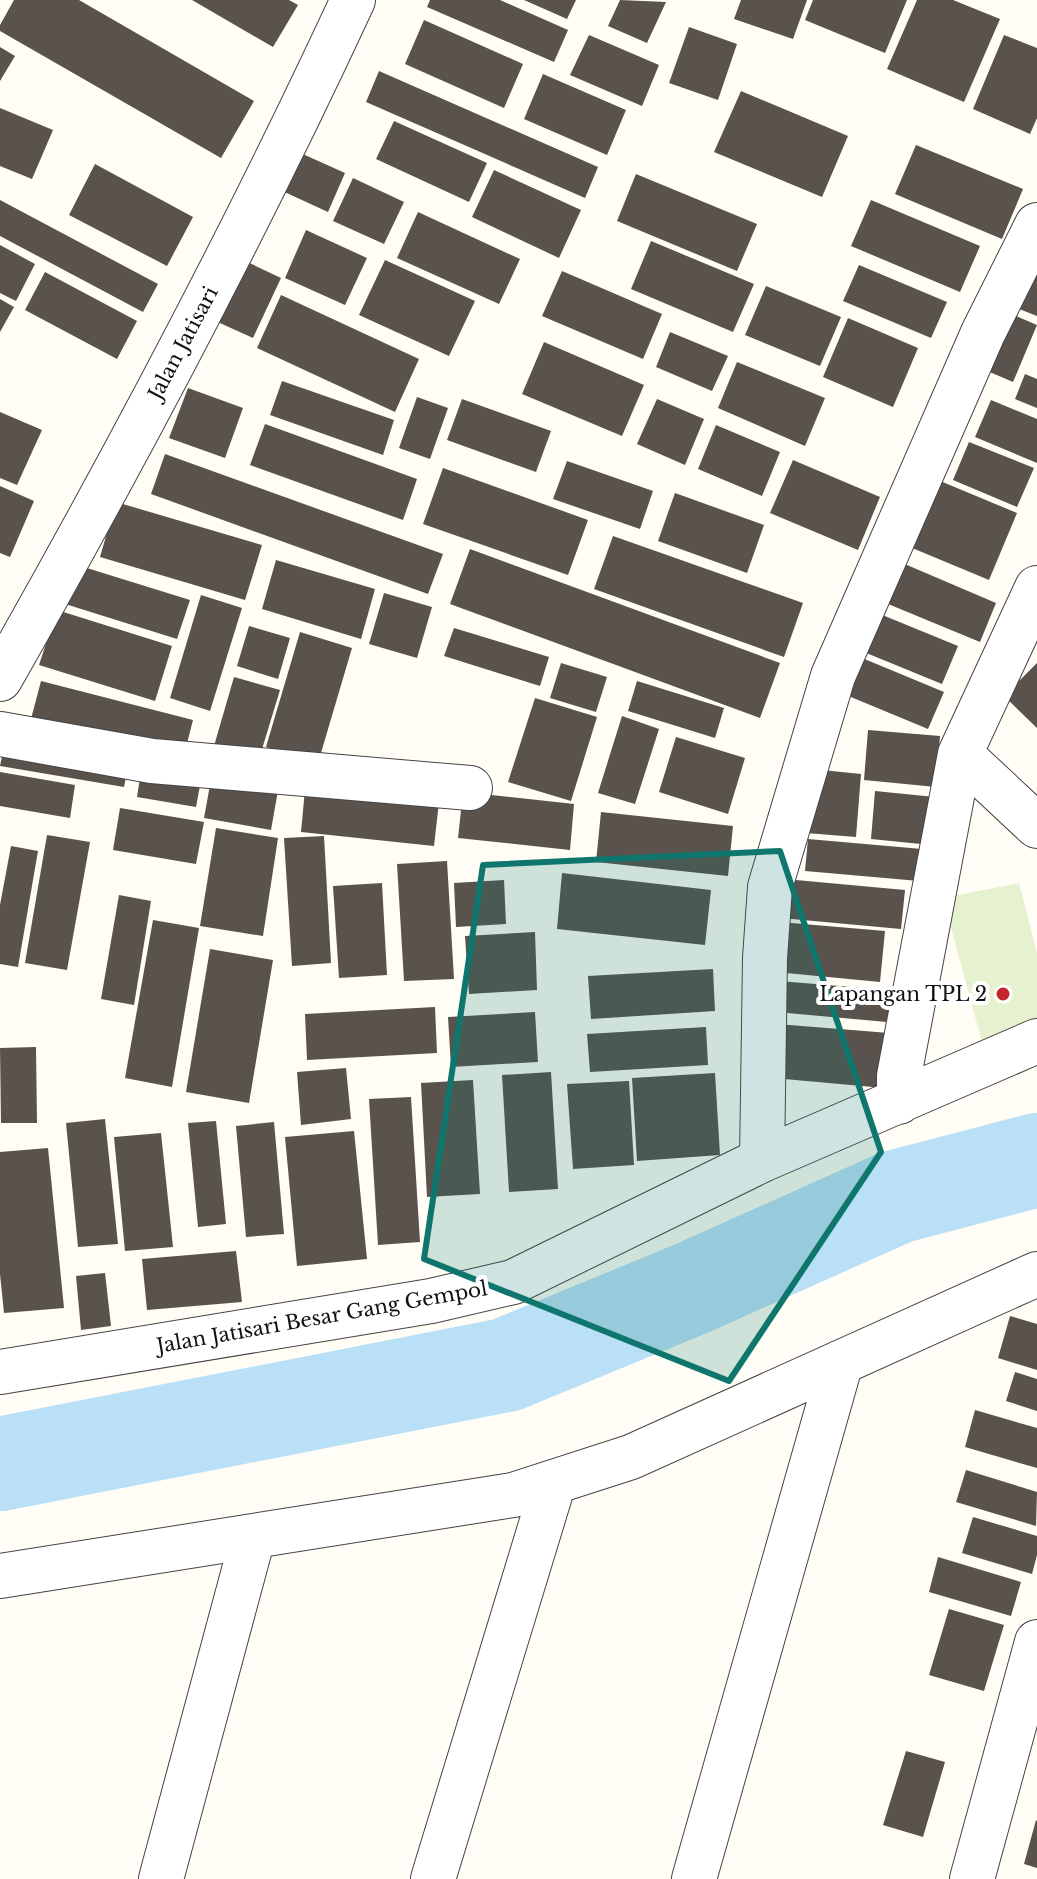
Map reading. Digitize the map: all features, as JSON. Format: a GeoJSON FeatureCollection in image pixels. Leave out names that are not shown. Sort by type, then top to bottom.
{"type":"FeatureCollection","features":[{"type":"Feature","properties":{"kind":"street","name":"Jalan Jatisari"},"geometry":{"type":"LineString","coordinates":[[0,679],[228,257],[353,0]]}},
{"type":"Feature","properties":{"kind":"street"},"geometry":{"type":"LineString","coordinates":[[762,1160],[765,958],[770,887],[833,676],[983,333],[1037,225]]}},
{"type":"Feature","properties":{"kind":"street"},"geometry":{"type":"LineString","coordinates":[[899,1102],[899,1076],[960,754],[1037,588]]}},
{"type":"Feature","properties":{"kind":"street"},"geometry":{"type":"LineString","coordinates":[[0,734],[152,761],[470,788]]}},
{"type":"Feature","properties":{"kind":"street"},"geometry":{"type":"LineString","coordinates":[[960,754],[1037,826]]}},
{"type":"Feature","properties":{"kind":"street","name":"Jalan Jatisari Besar Gang Gempol"},"geometry":{"type":"LineString","coordinates":[[0,1372],[431,1301],[513,1282],[762,1160],[1036,1048]]}},
{"type":"Feature","properties":{"kind":"street"},"geometry":{"type":"LineString","coordinates":[[0,1576],[513,1495],[631,1457],[1037,1274]]}},
{"type":"Feature","properties":{"kind":"street"},"geometry":{"type":"LineString","coordinates":[[694,1879],[841,1362]]}},
{"type":"Feature","properties":{"kind":"street"},"geometry":{"type":"LineString","coordinates":[[433,1879],[554,1482]]}},
{"type":"Feature","properties":{"kind":"street"},"geometry":{"type":"LineString","coordinates":[[161,1879],[253,1537]]}},
{"type":"Feature","properties":{"kind":"street"},"geometry":{"type":"LineString","coordinates":[[972,1879],[1037,1642]]}},
{"type":"Feature","properties":{"kind":"highlighted area"},"geometry":{"type":"Polygon","coordinates":[[[780,851],[881,1152],[729,1381],[424,1259],[483,865],[780,851]]]}},
{"type":"Feature","properties":{"kind":"green space","name":"Lapangan TPL 2"},"geometry":{"type":"Polygon","coordinates":[[[1019,883],[1037,954],[1037,1033],[983,1046],[943,898],[1019,883]]]}},
{"type":"Feature","properties":{"kind":"building"},"geometry":{"type":"Polygon","coordinates":[[[14,0],[79,0],[254,101],[221,158],[0,31],[0,25],[14,0]]]}},
{"type":"Feature","properties":{"kind":"building"},"geometry":{"type":"Polygon","coordinates":[[[192,0],[289,0],[298,5],[273,47],[192,0]]]}},
{"type":"Feature","properties":{"kind":"building"},"geometry":{"type":"Polygon","coordinates":[[[430,0],[500,0],[568,30],[554,62],[427,7],[430,0]]]}},
{"type":"Feature","properties":{"kind":"building"},"geometry":{"type":"Polygon","coordinates":[[[524,0],[576,0],[567,19],[524,0]]]}},
{"type":"Feature","properties":{"kind":"building"},"geometry":{"type":"Polygon","coordinates":[[[620,0],[666,2],[647,43],[608,26],[620,0]]]}},
{"type":"Feature","properties":{"kind":"building"},"geometry":{"type":"Polygon","coordinates":[[[741,0],[807,0],[793,39],[734,19],[741,0]]]}},
{"type":"Feature","properties":{"kind":"building"},"geometry":{"type":"Polygon","coordinates":[[[813,0],[907,0],[885,53],[805,20],[813,0]]]}},
{"type":"Feature","properties":{"kind":"building"},"geometry":{"type":"Polygon","coordinates":[[[917,0],[953,0],[1000,19],[964,102],[887,69],[917,0]]]}},
{"type":"Feature","properties":{"kind":"building"},"geometry":{"type":"Polygon","coordinates":[[[424,20],[523,64],[504,108],[405,64],[424,20]]]}},
{"type":"Feature","properties":{"kind":"building"},"geometry":{"type":"Polygon","coordinates":[[[689,27],[737,44],[718,100],[669,83],[689,27]]]}},
{"type":"Feature","properties":{"kind":"building"},"geometry":{"type":"Polygon","coordinates":[[[589,35],[659,65],[642,106],[570,75],[589,35]]]}},
{"type":"Feature","properties":{"kind":"building"},"geometry":{"type":"Polygon","coordinates":[[[1004,35],[1037,48],[1037,118],[1030,134],[973,109],[1004,35]]]}},
{"type":"Feature","properties":{"kind":"building"},"geometry":{"type":"Polygon","coordinates":[[[0,47],[15,56],[0,81],[0,47]]]}},
{"type":"Feature","properties":{"kind":"building"},"geometry":{"type":"Polygon","coordinates":[[[379,71],[598,167],[585,198],[366,102],[379,71]]]}},
{"type":"Feature","properties":{"kind":"building"},"geometry":{"type":"Polygon","coordinates":[[[543,74],[626,110],[607,155],[524,119],[543,74]]]}},
{"type":"Feature","properties":{"kind":"building"},"geometry":{"type":"Polygon","coordinates":[[[741,91],[848,136],[822,197],[714,152],[741,91]]]}},
{"type":"Feature","properties":{"kind":"building"},"geometry":{"type":"Polygon","coordinates":[[[0,108],[53,130],[32,179],[0,166],[0,108]]]}},
{"type":"Feature","properties":{"kind":"building"},"geometry":{"type":"Polygon","coordinates":[[[394,121],[487,163],[469,202],[376,159],[394,121]]]}},
{"type":"Feature","properties":{"kind":"building"},"geometry":{"type":"Polygon","coordinates":[[[916,145],[1023,189],[1002,239],[895,194],[916,145]]]}},
{"type":"Feature","properties":{"kind":"building"},"geometry":{"type":"Polygon","coordinates":[[[296,151],[345,173],[328,212],[278,189],[296,151]]]}},
{"type":"Feature","properties":{"kind":"building"},"geometry":{"type":"Polygon","coordinates":[[[95,164],[193,217],[167,266],[69,215],[95,164]]]}},
{"type":"Feature","properties":{"kind":"building"},"geometry":{"type":"Polygon","coordinates":[[[494,170],[581,210],[559,258],[472,217],[494,170]]]}},
{"type":"Feature","properties":{"kind":"building"},"geometry":{"type":"Polygon","coordinates":[[[636,174],[757,224],[737,271],[617,221],[636,174]]]}},
{"type":"Feature","properties":{"kind":"building"},"geometry":{"type":"Polygon","coordinates":[[[353,178],[404,202],[384,244],[333,221],[353,178]]]}},
{"type":"Feature","properties":{"kind":"building"},"geometry":{"type":"Polygon","coordinates":[[[0,200],[158,284],[143,312],[0,236],[0,200]]]}},
{"type":"Feature","properties":{"kind":"building"},"geometry":{"type":"Polygon","coordinates":[[[871,200],[980,246],[960,292],[851,246],[871,200]]]}},
{"type":"Feature","properties":{"kind":"building"},"geometry":{"type":"Polygon","coordinates":[[[418,212],[520,259],[499,304],[397,258],[418,212]]]}},
{"type":"Feature","properties":{"kind":"building"},"geometry":{"type":"Polygon","coordinates":[[[306,230],[367,258],[345,305],[285,278],[306,230]]]}},
{"type":"Feature","properties":{"kind":"building"},"geometry":{"type":"Polygon","coordinates":[[[651,241],[754,284],[733,332],[631,289],[651,241]]]}},
{"type":"Feature","properties":{"kind":"building"},"geometry":{"type":"Polygon","coordinates":[[[0,245],[35,264],[16,301],[0,293],[0,245]]]}},
{"type":"Feature","properties":{"kind":"building"},"geometry":{"type":"Polygon","coordinates":[[[239,258],[281,278],[253,338],[211,319],[239,258]]]}},
{"type":"Feature","properties":{"kind":"building"},"geometry":{"type":"Polygon","coordinates":[[[385,260],[475,301],[449,356],[359,315],[385,260]]]}},
{"type":"Feature","properties":{"kind":"building"},"geometry":{"type":"Polygon","coordinates":[[[859,265],[947,302],[931,338],[843,301],[859,265]]]}},
{"type":"Feature","properties":{"kind":"building"},"geometry":{"type":"Polygon","coordinates":[[[1037,265],[1037,316],[1004,303],[1037,265]]]}},
{"type":"Feature","properties":{"kind":"building"},"geometry":{"type":"Polygon","coordinates":[[[562,271],[662,314],[643,359],[542,316],[562,271]]]}},
{"type":"Feature","properties":{"kind":"building"},"geometry":{"type":"Polygon","coordinates":[[[45,272],[137,321],[117,359],[25,310],[45,272]]]}},
{"type":"Feature","properties":{"kind":"building"},"geometry":{"type":"Polygon","coordinates":[[[766,286],[841,317],[820,366],[745,335],[766,286]]]}},
{"type":"Feature","properties":{"kind":"building"},"geometry":{"type":"Polygon","coordinates":[[[281,295],[419,359],[395,412],[257,348],[281,295]]]}},
{"type":"Feature","properties":{"kind":"building"},"geometry":{"type":"Polygon","coordinates":[[[0,299],[14,307],[0,332],[0,299]]]}},
{"type":"Feature","properties":{"kind":"building"},"geometry":{"type":"Polygon","coordinates":[[[1002,310],[1037,325],[1013,382],[978,367],[1002,310]]]}},
{"type":"Feature","properties":{"kind":"building"},"geometry":{"type":"Polygon","coordinates":[[[848,318],[918,348],[893,407],[823,377],[848,318]]]}},
{"type":"Feature","properties":{"kind":"building"},"geometry":{"type":"Polygon","coordinates":[[[670,332],[728,356],[712,391],[656,367],[670,332]]]}},
{"type":"Feature","properties":{"kind":"building"},"geometry":{"type":"Polygon","coordinates":[[[544,342],[644,385],[622,436],[522,394],[544,342]]]}},
{"type":"Feature","properties":{"kind":"building"},"geometry":{"type":"Polygon","coordinates":[[[737,362],[825,398],[805,446],[718,408],[737,362]]]}},
{"type":"Feature","properties":{"kind":"building"},"geometry":{"type":"Polygon","coordinates":[[[1025,374],[1037,379],[1037,408],[1015,399],[1025,374]]]}},
{"type":"Feature","properties":{"kind":"building"},"geometry":{"type":"Polygon","coordinates":[[[282,381],[394,420],[383,455],[270,415],[282,381]]]}},
{"type":"Feature","properties":{"kind":"building"},"geometry":{"type":"Polygon","coordinates":[[[188,388],[243,408],[225,458],[169,438],[188,388]]]}},
{"type":"Feature","properties":{"kind":"building"},"geometry":{"type":"Polygon","coordinates":[[[417,397],[448,408],[430,459],[399,448],[417,397]]]}},
{"type":"Feature","properties":{"kind":"building"},"geometry":{"type":"Polygon","coordinates":[[[462,399],[551,431],[536,472],[447,440],[462,399]]]}},
{"type":"Feature","properties":{"kind":"building"},"geometry":{"type":"Polygon","coordinates":[[[657,399],[704,419],[685,465],[637,444],[657,399]]]}},
{"type":"Feature","properties":{"kind":"building"},"geometry":{"type":"Polygon","coordinates":[[[991,400],[1037,419],[1037,463],[975,437],[991,400]]]}},
{"type":"Feature","properties":{"kind":"building"},"geometry":{"type":"Polygon","coordinates":[[[0,412],[42,430],[17,485],[0,478],[0,412]]]}},
{"type":"Feature","properties":{"kind":"building"},"geometry":{"type":"Polygon","coordinates":[[[265,424],[417,479],[403,520],[250,465],[265,424]]]}},
{"type":"Feature","properties":{"kind":"building"},"geometry":{"type":"Polygon","coordinates":[[[716,425],[780,452],[762,496],[698,469],[716,425]]]}},
{"type":"Feature","properties":{"kind":"building"},"geometry":{"type":"Polygon","coordinates":[[[969,442],[1034,468],[1017,507],[953,480],[969,442]]]}},
{"type":"Feature","properties":{"kind":"building"},"geometry":{"type":"Polygon","coordinates":[[[165,454],[443,554],[428,594],[151,494],[165,454]]]}},
{"type":"Feature","properties":{"kind":"building"},"geometry":{"type":"Polygon","coordinates":[[[793,460],[880,497],[858,550],[770,513],[793,460]]]}},
{"type":"Feature","properties":{"kind":"building"},"geometry":{"type":"Polygon","coordinates":[[[567,461],[653,491],[640,529],[553,499],[567,461]]]}},
{"type":"Feature","properties":{"kind":"building"},"geometry":{"type":"Polygon","coordinates":[[[443,468],[588,520],[568,575],[423,524],[443,468]]]}},
{"type":"Feature","properties":{"kind":"building"},"geometry":{"type":"Polygon","coordinates":[[[933,478],[1017,513],[989,580],[905,545],[933,478]]]}},
{"type":"Feature","properties":{"kind":"building"},"geometry":{"type":"Polygon","coordinates":[[[0,486],[34,501],[10,557],[0,553],[0,486]]]}},
{"type":"Feature","properties":{"kind":"building"},"geometry":{"type":"Polygon","coordinates":[[[675,493],[764,525],[747,573],[658,541],[675,493]]]}},
{"type":"Feature","properties":{"kind":"building"},"geometry":{"type":"Polygon","coordinates":[[[116,502],[262,545],[245,600],[100,557],[116,502]]]}},
{"type":"Feature","properties":{"kind":"building"},"geometry":{"type":"Polygon","coordinates":[[[613,536],[803,603],[784,657],[594,589],[613,536]]]}},
{"type":"Feature","properties":{"kind":"building"},"geometry":{"type":"Polygon","coordinates":[[[470,549],[780,663],[760,718],[450,604],[470,549]]]}},
{"type":"Feature","properties":{"kind":"building"},"geometry":{"type":"Polygon","coordinates":[[[893,559],[996,603],[980,642],[876,599],[893,559]]]}},
{"type":"Feature","properties":{"kind":"building"},"geometry":{"type":"Polygon","coordinates":[[[276,560],[375,589],[361,639],[262,609],[276,560]]]}},
{"type":"Feature","properties":{"kind":"building"},"geometry":{"type":"Polygon","coordinates":[[[74,564],[190,600],[177,639],[62,603],[74,564]]]}},
{"type":"Feature","properties":{"kind":"building"},"geometry":{"type":"Polygon","coordinates":[[[384,593],[432,607],[417,658],[369,644],[384,593]]]}},
{"type":"Feature","properties":{"kind":"building"},"geometry":{"type":"Polygon","coordinates":[[[201,595],[242,608],[210,711],[170,698],[201,595]]]}},
{"type":"Feature","properties":{"kind":"building"},"geometry":{"type":"Polygon","coordinates":[[[57,610],[172,646],[155,701],[39,665],[57,610]]]}},
{"type":"Feature","properties":{"kind":"building"},"geometry":{"type":"Polygon","coordinates":[[[875,612],[958,646],[942,684],[859,650],[875,612]]]}},
{"type":"Feature","properties":{"kind":"building"},"geometry":{"type":"Polygon","coordinates":[[[249,626],[290,638],[278,679],[237,666],[249,626]]]}},
{"type":"Feature","properties":{"kind":"building"},"geometry":{"type":"Polygon","coordinates":[[[454,628],[549,657],[540,686],[444,656],[454,628]]]}},
{"type":"Feature","properties":{"kind":"building"},"geometry":{"type":"Polygon","coordinates":[[[300,632],[352,648],[318,763],[266,747],[300,632]]]}},
{"type":"Feature","properties":{"kind":"building"},"geometry":{"type":"Polygon","coordinates":[[[850,653],[944,692],[928,729],[834,690],[850,653]]]}},
{"type":"Feature","properties":{"kind":"building"},"geometry":{"type":"Polygon","coordinates":[[[561,663],[607,677],[596,712],[550,698],[561,663]]]}},
{"type":"Feature","properties":{"kind":"building"},"geometry":{"type":"Polygon","coordinates":[[[1037,663],[1037,728],[1004,696],[1037,663]]]}},
{"type":"Feature","properties":{"kind":"building"},"geometry":{"type":"Polygon","coordinates":[[[234,677],[280,690],[259,759],[214,746],[234,677]]]}},
{"type":"Feature","properties":{"kind":"building"},"geometry":{"type":"Polygon","coordinates":[[[41,681],[193,720],[183,759],[31,719],[41,681]]]}},
{"type":"Feature","properties":{"kind":"building"},"geometry":{"type":"Polygon","coordinates":[[[637,681],[724,708],[715,738],[628,711],[637,681]]]}},
{"type":"Feature","properties":{"kind":"building"},"geometry":{"type":"Polygon","coordinates":[[[535,698],[597,717],[571,801],[508,782],[535,698]]]}},
{"type":"Feature","properties":{"kind":"building"},"geometry":{"type":"Polygon","coordinates":[[[622,716],[659,729],[635,804],[598,793],[622,716]]]}},
{"type":"Feature","properties":{"kind":"building"},"geometry":{"type":"Polygon","coordinates":[[[868,730],[940,736],[936,787],[864,780],[868,730]]]}},
{"type":"Feature","properties":{"kind":"building"},"geometry":{"type":"Polygon","coordinates":[[[676,737],[745,758],[728,814],[659,792],[676,737]]]}},
{"type":"Feature","properties":{"kind":"building"},"geometry":{"type":"Polygon","coordinates":[[[5,741],[129,762],[124,787],[0,766],[5,741]]]}},
{"type":"Feature","properties":{"kind":"building"},"geometry":{"type":"Polygon","coordinates":[[[142,765],[202,775],[196,807],[137,797],[142,765]]]}},
{"type":"Feature","properties":{"kind":"building"},"geometry":{"type":"Polygon","coordinates":[[[812,769],[861,774],[856,837],[806,833],[812,769]]]}},
{"type":"Feature","properties":{"kind":"building"},"geometry":{"type":"Polygon","coordinates":[[[0,772],[75,785],[70,818],[0,806],[0,772]]]}},
{"type":"Feature","properties":{"kind":"building"},"geometry":{"type":"Polygon","coordinates":[[[212,774],[279,785],[271,830],[204,818],[212,774]]]}},
{"type":"Feature","properties":{"kind":"building"},"geometry":{"type":"Polygon","coordinates":[[[306,779],[440,793],[434,846],[301,832],[306,779]]]}},
{"type":"Feature","properties":{"kind":"building"},"geometry":{"type":"Polygon","coordinates":[[[875,791],[935,797],[931,845],[871,839],[875,791]]]}},
{"type":"Feature","properties":{"kind":"building"},"geometry":{"type":"Polygon","coordinates":[[[463,792],[574,804],[570,850],[458,838],[463,792]]]}},
{"type":"Feature","properties":{"kind":"building"},"geometry":{"type":"Polygon","coordinates":[[[120,808],[204,822],[196,864],[113,850],[120,808]]]}},
{"type":"Feature","properties":{"kind":"building"},"geometry":{"type":"Polygon","coordinates":[[[601,812],[733,826],[728,876],[596,862],[601,812]]]}},
{"type":"Feature","properties":{"kind":"building"},"geometry":{"type":"Polygon","coordinates":[[[216,828],[278,838],[263,936],[200,926],[216,828]]]}},
{"type":"Feature","properties":{"kind":"building"},"geometry":{"type":"Polygon","coordinates":[[[47,835],[90,842],[67,970],[25,963],[47,835]]]}},
{"type":"Feature","properties":{"kind":"building"},"geometry":{"type":"Polygon","coordinates":[[[324,836],[331,963],[292,966],[284,838],[324,836]]]}},
{"type":"Feature","properties":{"kind":"building"},"geometry":{"type":"Polygon","coordinates":[[[808,839],[922,849],[919,881],[805,871],[808,839]]]}},
{"type":"Feature","properties":{"kind":"building"},"geometry":{"type":"Polygon","coordinates":[[[11,846],[38,851],[18,967],[0,964],[0,905],[11,846]]]}},
{"type":"Feature","properties":{"kind":"building"},"geometry":{"type":"Polygon","coordinates":[[[447,861],[454,979],[404,981],[397,864],[447,861]]]}},
{"type":"Feature","properties":{"kind":"building"},"geometry":{"type":"Polygon","coordinates":[[[562,873],[711,890],[705,945],[557,929],[562,873]]]}},
{"type":"Feature","properties":{"kind":"building"},"geometry":{"type":"Polygon","coordinates":[[[785,879],[905,890],[901,929],[781,918],[785,879]]]}},
{"type":"Feature","properties":{"kind":"building"},"geometry":{"type":"Polygon","coordinates":[[[504,880],[506,924],[456,927],[454,883],[504,880]]]}},
{"type":"Feature","properties":{"kind":"building"},"geometry":{"type":"Polygon","coordinates":[[[382,883],[387,975],[339,978],[333,886],[382,883]]]}},
{"type":"Feature","properties":{"kind":"building"},"geometry":{"type":"Polygon","coordinates":[[[119,895],[151,901],[134,1005],[101,999],[119,895]]]}},
{"type":"Feature","properties":{"kind":"building"},"geometry":{"type":"Polygon","coordinates":[[[153,920],[199,928],[172,1087],[125,1078],[153,920]]]}},
{"type":"Feature","properties":{"kind":"building"},"geometry":{"type":"Polygon","coordinates":[[[780,922],[885,931],[880,982],[776,972],[780,922]]]}},
{"type":"Feature","properties":{"kind":"building"},"geometry":{"type":"Polygon","coordinates":[[[535,932],[537,990],[469,994],[465,936],[535,932]]]}},
{"type":"Feature","properties":{"kind":"building"},"geometry":{"type":"Polygon","coordinates":[[[210,949],[273,960],[249,1103],[186,1092],[210,949]]]}},
{"type":"Feature","properties":{"kind":"building"},"geometry":{"type":"Polygon","coordinates":[[[713,969],[715,1011],[591,1019],[588,976],[713,969]]]}},
{"type":"Feature","properties":{"kind":"building"},"geometry":{"type":"Polygon","coordinates":[[[779,981],[901,991],[898,1023],[776,1012],[779,981]]]}},
{"type":"Feature","properties":{"kind":"building"},"geometry":{"type":"Polygon","coordinates":[[[435,1007],[437,1053],[307,1060],[305,1014],[435,1007]]]}},
{"type":"Feature","properties":{"kind":"building"},"geometry":{"type":"Polygon","coordinates":[[[535,1012],[538,1062],[451,1067],[448,1017],[535,1012]]]}},
{"type":"Feature","properties":{"kind":"building"},"geometry":{"type":"Polygon","coordinates":[[[777,1024],[889,1033],[884,1088],[773,1078],[777,1024]]]}},
{"type":"Feature","properties":{"kind":"building"},"geometry":{"type":"Polygon","coordinates":[[[706,1027],[708,1065],[590,1072],[587,1034],[706,1027]]]}},
{"type":"Feature","properties":{"kind":"building"},"geometry":{"type":"Polygon","coordinates":[[[36,1047],[37,1123],[1,1123],[0,1048],[36,1047]]]}},
{"type":"Feature","properties":{"kind":"building"},"geometry":{"type":"Polygon","coordinates":[[[346,1068],[351,1119],[301,1125],[297,1072],[346,1068]]]}},
{"type":"Feature","properties":{"kind":"building"},"geometry":{"type":"Polygon","coordinates":[[[551,1072],[558,1189],[509,1192],[502,1075],[551,1072]]]}},
{"type":"Feature","properties":{"kind":"building"},"geometry":{"type":"Polygon","coordinates":[[[715,1073],[720,1155],[637,1161],[632,1078],[715,1073]]]}},
{"type":"Feature","properties":{"kind":"building"},"geometry":{"type":"Polygon","coordinates":[[[473,1080],[480,1194],[427,1197],[421,1083],[473,1080]]]}},
{"type":"Feature","properties":{"kind":"building"},"geometry":{"type":"Polygon","coordinates":[[[629,1081],[634,1165],[573,1169],[567,1084],[629,1081]]]}},
{"type":"Feature","properties":{"kind":"building"},"geometry":{"type":"Polygon","coordinates":[[[411,1097],[420,1242],[378,1245],[369,1099],[411,1097]]]}},
{"type":"Feature","properties":{"kind":"building"},"geometry":{"type":"Polygon","coordinates":[[[105,1119],[118,1244],[78,1247],[66,1123],[105,1119]]]}},
{"type":"Feature","properties":{"kind":"building"},"geometry":{"type":"Polygon","coordinates":[[[216,1121],[226,1224],[198,1227],[188,1123],[216,1121]]]}},
{"type":"Feature","properties":{"kind":"building"},"geometry":{"type":"Polygon","coordinates":[[[274,1122],[284,1234],[246,1237],[236,1126],[274,1122]]]}},
{"type":"Feature","properties":{"kind":"building"},"geometry":{"type":"Polygon","coordinates":[[[354,1131],[367,1259],[297,1266],[285,1137],[354,1131]]]}},
{"type":"Feature","properties":{"kind":"building"},"geometry":{"type":"Polygon","coordinates":[[[161,1133],[173,1247],[125,1251],[114,1137],[161,1133]]]}},
{"type":"Feature","properties":{"kind":"building"},"geometry":{"type":"Polygon","coordinates":[[[48,1148],[64,1308],[4,1313],[0,1274],[0,1152],[48,1148]]]}},
{"type":"Feature","properties":{"kind":"building"},"geometry":{"type":"Polygon","coordinates":[[[236,1251],[242,1302],[147,1310],[142,1259],[236,1251]]]}},
{"type":"Feature","properties":{"kind":"building"},"geometry":{"type":"Polygon","coordinates":[[[105,1273],[111,1326],[81,1330],[76,1276],[105,1273]]]}},
{"type":"Feature","properties":{"kind":"building"},"geometry":{"type":"Polygon","coordinates":[[[1010,1316],[1037,1324],[1037,1370],[998,1358],[1010,1316]]]}},
{"type":"Feature","properties":{"kind":"building"},"geometry":{"type":"Polygon","coordinates":[[[1015,1372],[1037,1379],[1037,1411],[1006,1401],[1015,1372]]]}},
{"type":"Feature","properties":{"kind":"building"},"geometry":{"type":"Polygon","coordinates":[[[975,1410],[1037,1428],[1037,1468],[965,1447],[975,1410]]]}},
{"type":"Feature","properties":{"kind":"building"},"geometry":{"type":"Polygon","coordinates":[[[966,1470],[1037,1492],[1036,1526],[956,1502],[966,1470]]]}},
{"type":"Feature","properties":{"kind":"building"},"geometry":{"type":"Polygon","coordinates":[[[973,1517],[1037,1536],[1037,1555],[1032,1574],[962,1553],[973,1517]]]}},
{"type":"Feature","properties":{"kind":"building"},"geometry":{"type":"Polygon","coordinates":[[[938,1557],[1021,1582],[1011,1616],[929,1592],[938,1557]]]}},
{"type":"Feature","properties":{"kind":"building"},"geometry":{"type":"Polygon","coordinates":[[[949,1609],[1004,1625],[984,1691],[929,1675],[949,1609]]]}},
{"type":"Feature","properties":{"kind":"building"},"geometry":{"type":"Polygon","coordinates":[[[906,1751],[945,1762],[923,1837],[883,1825],[906,1751]]]}},
{"type":"Feature","properties":{"kind":"building"},"geometry":{"type":"Polygon","coordinates":[[[1037,1821],[1037,1868],[1024,1864],[1037,1821]]]}},
{"type":"Feature","properties":{"kind":"waterway"},"geometry":{"type":"LineString","coordinates":[[0,1464],[506,1365],[695,1287],[896,1197],[1037,1160]]}},
{"type":"Feature","properties":{"kind":"place","name":"Lapangan TPL 2"},"geometry":{"type":"Point","coordinates":[1003,994]}}]}
